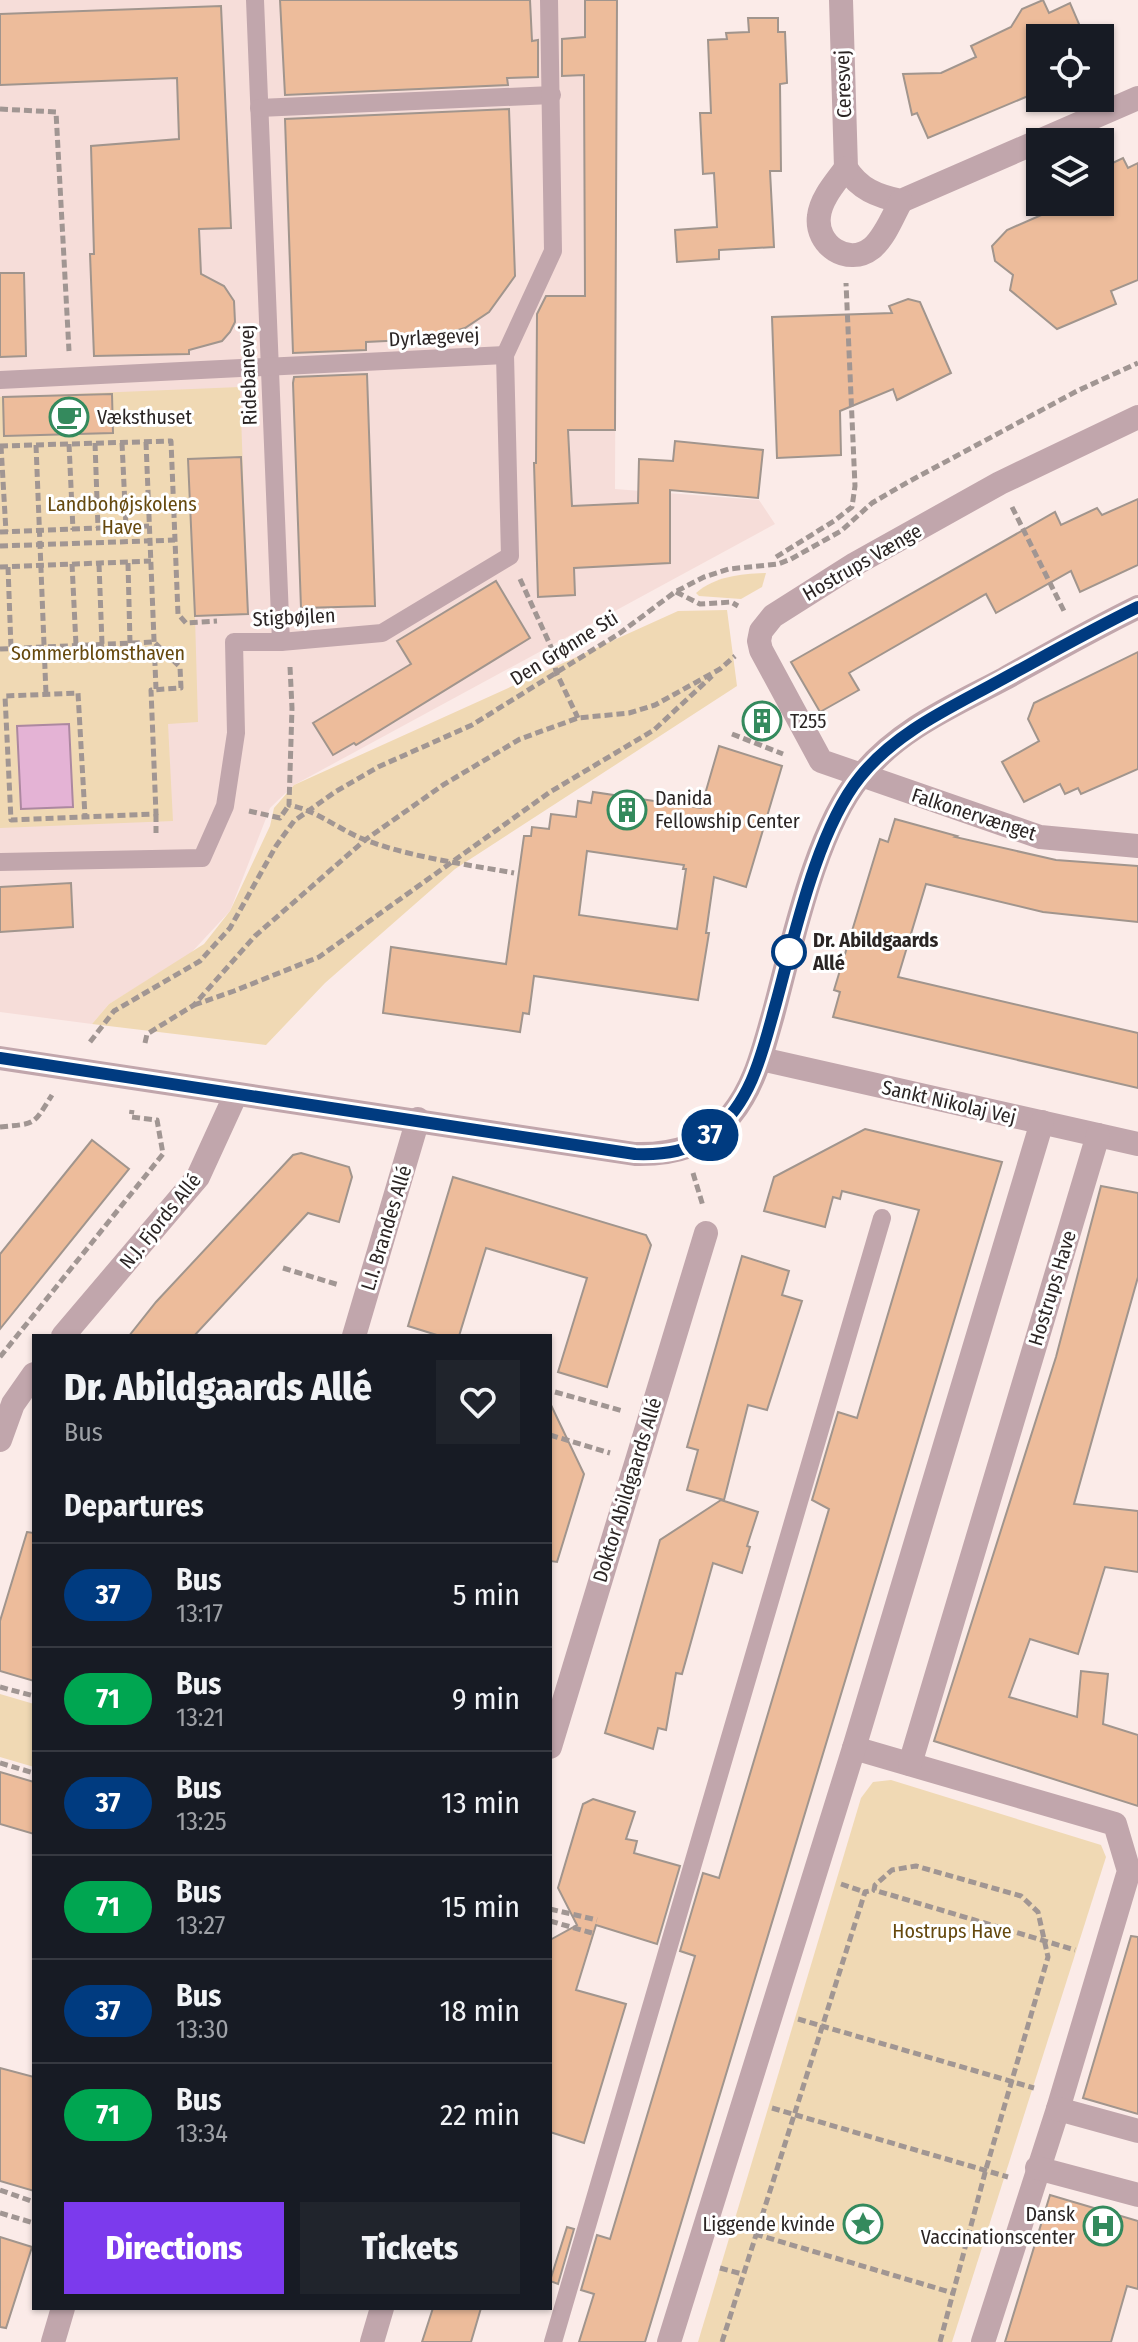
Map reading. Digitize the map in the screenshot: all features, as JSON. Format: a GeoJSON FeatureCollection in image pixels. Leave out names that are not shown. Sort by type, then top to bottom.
{"type":"FeatureCollection","features":[{"type":"Feature","properties":{"kind":"street","name":"Ceresvej"},"geometry":{"type":"LineString","coordinates":[[841,0],[846,168]]}},
{"type":"Feature","properties":{"kind":"street"},"geometry":{"type":"LineString","coordinates":[[901,201],[868,191],[855,183],[846,168],[822,203],[818,227],[822,238],[838,253],[858,255],[870,250],[879,242],[901,201],[1138,98]]}},
{"type":"Feature","properties":{"kind":"street","name":"Hostrups Vænge"},"geometry":{"type":"LineString","coordinates":[[821,761],[765,661],[759,641],[765,624],[782,609],[855,564],[1000,483],[1138,417]]}},
{"type":"Feature","properties":{"kind":"street"},"geometry":{"type":"LineString","coordinates":[[0,1058],[635,1154],[662,1155],[685,1150],[713,1133],[732,1114],[747,1091],[761,1059],[799,917],[830,828],[860,776],[912,728],[1138,607]]}},
{"type":"Feature","properties":{"kind":"street"},"geometry":{"type":"LineString","coordinates":[[821,761],[860,776]]}},
{"type":"Feature","properties":{"kind":"street","name":"Falkonervænget"},"geometry":{"type":"LineString","coordinates":[[860,776],[1040,837],[1138,846]]}},
{"type":"Feature","properties":{"kind":"street","name":"Sankt Nikolaj Vej"},"geometry":{"type":"LineString","coordinates":[[761,1059],[1138,1144]]}},
{"type":"Feature","properties":{"kind":"street","name":"N.J. Fjords Allé"},"geometry":{"type":"LineString","coordinates":[[65,1334],[198,1177],[236,1094]]}},
{"type":"Feature","properties":{"kind":"street","name":"L.I. Brandes Allé"},"geometry":{"type":"LineString","coordinates":[[355,1334],[418,1119]]}},
{"type":"Feature","properties":{"kind":"street"},"geometry":{"type":"LineString","coordinates":[[669,2342],[854,1748],[1042,1122]]}},
{"type":"Feature","properties":{"kind":"street","name":"Hostrups Have"},"geometry":{"type":"LineString","coordinates":[[910,1764],[1098,1135]]}},
{"type":"Feature","properties":{"kind":"street","name":"Doktor Abildgaards Allé"},"geometry":{"type":"LineString","coordinates":[[552,1740],[706,1233]]}},
{"type":"Feature","properties":{"kind":"street"},"geometry":{"type":"LineString","coordinates":[[0,1440],[13,1404],[32,1377]]}},
{"type":"Feature","properties":{"kind":"street"},"geometry":{"type":"LineString","coordinates":[[854,1748],[1115,1824],[1129,1871],[1060,2103],[983,2342]]}},
{"type":"Feature","properties":{"kind":"street"},"geometry":{"type":"LineString","coordinates":[[1060,2103],[1138,2131]]}},
{"type":"Feature","properties":{"kind":"street"},"geometry":{"type":"LineString","coordinates":[[1035,2176],[1138,2195]]}},
{"type":"Feature","properties":{"kind":"street"},"geometry":{"type":"LineString","coordinates":[[53,2342],[62,2310]]}},
{"type":"Feature","properties":{"kind":"street"},"geometry":{"type":"LineString","coordinates":[[372,2342],[381,2310]]}},
{"type":"Feature","properties":{"kind":"lane","name":"Ridebanevej"},"geometry":{"type":"LineString","coordinates":[[255,0],[281,642]]}},
{"type":"Feature","properties":{"kind":"lane","name":"Dyrlægevej"},"geometry":{"type":"LineString","coordinates":[[0,380],[505,355],[553,251],[549,0]]}},
{"type":"Feature","properties":{"kind":"lane"},"geometry":{"type":"LineString","coordinates":[[259,108],[552,95]]}},
{"type":"Feature","properties":{"kind":"lane"},"geometry":{"type":"LineString","coordinates":[[505,355],[510,556]]}},
{"type":"Feature","properties":{"kind":"lane","name":"Stigbøjlen"},"geometry":{"type":"LineString","coordinates":[[0,862],[202,858],[225,806],[236,733],[234,642],[281,642],[382,633],[510,556]]}},
{"type":"Feature","properties":{"kind":"lane"},"geometry":{"type":"LineString","coordinates":[[553,2342],[882,1218]]}},
{"type":"Feature","properties":{"kind":"path"},"geometry":{"type":"LineString","coordinates":[[0,109],[56,112],[70,376]]}},
{"type":"Feature","properties":{"kind":"path"},"geometry":{"type":"LineString","coordinates":[[776,557],[852,507],[855,486],[846,278],[848,255]]}},
{"type":"Feature","properties":{"kind":"path","name":"Den Grønne Sti"},"geometry":{"type":"LineString","coordinates":[[82,1054],[114,1011],[200,961],[230,928],[276,846],[294,821],[310,809],[378,767],[472,725],[620,633],[675,592],[704,577],[729,569],[778,564],[791,559],[841,531],[872,503],[908,482],[1077,391],[1138,363]]}},
{"type":"Feature","properties":{"kind":"path"},"geometry":{"type":"LineString","coordinates":[[149,526],[3,532],[0,446],[171,441],[178,614],[186,623],[217,621]]}},
{"type":"Feature","properties":{"kind":"path"},"geometry":{"type":"LineString","coordinates":[[146,442],[156,689]]}},
{"type":"Feature","properties":{"kind":"path"},"geometry":{"type":"LineString","coordinates":[[95,443],[98,528]]}},
{"type":"Feature","properties":{"kind":"path"},"geometry":{"type":"LineString","coordinates":[[122,443],[126,527]]}},
{"type":"Feature","properties":{"kind":"path"},"geometry":{"type":"LineString","coordinates":[[69,444],[73,530]]}},
{"type":"Feature","properties":{"kind":"path"},"geometry":{"type":"LineString","coordinates":[[36,445],[46,694]]}},
{"type":"Feature","properties":{"kind":"path"},"geometry":{"type":"LineString","coordinates":[[1000,483],[1078,639]]}},
{"type":"Feature","properties":{"kind":"path"},"geometry":{"type":"LineString","coordinates":[[0,546],[175,540]]}},
{"type":"Feature","properties":{"kind":"path"},"geometry":{"type":"LineString","coordinates":[[510,556],[552,649],[556,672],[578,718]]}},
{"type":"Feature","properties":{"kind":"path"},"geometry":{"type":"LineString","coordinates":[[0,567],[151,561]]}},
{"type":"Feature","properties":{"kind":"path"},"geometry":{"type":"LineString","coordinates":[[128,563],[130,643]]}},
{"type":"Feature","properties":{"kind":"path"},"geometry":{"type":"LineString","coordinates":[[72,564],[76,645]]}},
{"type":"Feature","properties":{"kind":"path"},"geometry":{"type":"LineString","coordinates":[[99,564],[102,644]]}},
{"type":"Feature","properties":{"kind":"path"},"geometry":{"type":"LineString","coordinates":[[8,567],[11,648]]}},
{"type":"Feature","properties":{"kind":"path"},"geometry":{"type":"LineString","coordinates":[[675,592],[700,604],[731,602],[738,606]]}},
{"type":"Feature","properties":{"kind":"path"},"geometry":{"type":"LineString","coordinates":[[0,649],[154,642],[180,667],[181,688],[151,690],[156,814],[11,820],[5,696],[78,693],[85,816]]}},
{"type":"Feature","properties":{"kind":"path"},"geometry":{"type":"LineString","coordinates":[[225,806],[280,818],[289,805],[292,708],[289,659],[281,642]]}},
{"type":"Feature","properties":{"kind":"path"},"geometry":{"type":"LineString","coordinates":[[145,1043],[147,1034],[194,1005],[319,957],[550,792],[654,730],[742,651]]}},
{"type":"Feature","properties":{"kind":"path"},"geometry":{"type":"LineString","coordinates":[[194,1005],[255,936],[365,840],[443,785],[520,739],[578,718],[629,713],[655,705],[720,669]]}},
{"type":"Feature","properties":{"kind":"path"},"geometry":{"type":"LineString","coordinates":[[732,734],[799,760],[821,761]]}},
{"type":"Feature","properties":{"kind":"path"},"geometry":{"type":"LineString","coordinates":[[289,805],[310,809],[365,840],[417,855],[514,873]]}},
{"type":"Feature","properties":{"kind":"path"},"geometry":{"type":"LineString","coordinates":[[0,1127],[25,1126],[35,1122],[54,1091]]}},
{"type":"Feature","properties":{"kind":"path"},"geometry":{"type":"LineString","coordinates":[[0,1357],[163,1154],[157,1120],[131,1117],[132,1110]]}},
{"type":"Feature","properties":{"kind":"path"},"geometry":{"type":"LineString","coordinates":[[685,1150],[707,1216],[706,1233]]}},
{"type":"Feature","properties":{"kind":"path"},"geometry":{"type":"LineString","coordinates":[[283,1268],[367,1294]]}},
{"type":"Feature","properties":{"kind":"path"},"geometry":{"type":"LineString","coordinates":[[555,1392],[649,1418]]}},
{"type":"Feature","properties":{"kind":"path"},"geometry":{"type":"LineString","coordinates":[[552,1436],[636,1460]]}},
{"type":"Feature","properties":{"kind":"path"},"geometry":{"type":"LineString","coordinates":[[0,1687],[32,1695]]}},
{"type":"Feature","properties":{"kind":"path"},"geometry":{"type":"LineString","coordinates":[[0,1763],[32,1772]]}},
{"type":"Feature","properties":{"kind":"path"},"geometry":{"type":"LineString","coordinates":[[874,1890],[875,1885],[892,1870],[916,1866],[1021,1896],[1038,1912],[1048,1957],[986,2169],[940,2342]]}},
{"type":"Feature","properties":{"kind":"path"},"geometry":{"type":"LineString","coordinates":[[722,2342],[865,1892],[874,1890],[1045,1942]]}},
{"type":"Feature","properties":{"kind":"path"},"geometry":{"type":"LineString","coordinates":[[552,1909],[597,1920]]}},
{"type":"Feature","properties":{"kind":"path"},"geometry":{"type":"LineString","coordinates":[[552,1922],[592,1933]]}},
{"type":"Feature","properties":{"kind":"path"},"geometry":{"type":"LineString","coordinates":[[772,2011],[1012,2081],[1060,2103]]}},
{"type":"Feature","properties":{"kind":"path"},"geometry":{"type":"LineString","coordinates":[[744,2100],[986,2169],[1035,2176]]}},
{"type":"Feature","properties":{"kind":"path"},"geometry":{"type":"LineString","coordinates":[[0,2190],[32,2201]]}},
{"type":"Feature","properties":{"kind":"path"},"geometry":{"type":"LineString","coordinates":[[0,2213],[32,2222]]}},
{"type":"Feature","properties":{"kind":"path"},"geometry":{"type":"LineString","coordinates":[[755,2234],[953,2293]]}},
{"type":"Feature","properties":{"kind":"shaded area"},"geometry":{"type":"Polygon","coordinates":[[[0,0],[617,0],[615,489],[759,500],[775,524],[294,785],[270,808],[230,911],[190,954],[109,1004],[92,1024],[0,1012],[0,0]]]}},
{"type":"Feature","properties":{"kind":"shaded area"},"geometry":{"type":"Polygon","coordinates":[[[69,724],[73,807],[21,809],[17,726],[69,724]]]}},
{"type":"Feature","properties":{"kind":"green space","name":"Landbohøjskolens Have"},"geometry":{"type":"Polygon","coordinates":[[[240,387],[248,614],[195,617],[198,722],[168,724],[173,821],[0,828],[0,397],[240,387]]]}},
{"type":"Feature","properties":{"kind":"green space"},"geometry":{"type":"Polygon","coordinates":[[[766,573],[762,587],[741,599],[699,596],[696,593],[720,579],[766,573]]]}},
{"type":"Feature","properties":{"kind":"green space"},"geometry":{"type":"Polygon","coordinates":[[[727,610],[737,686],[455,869],[325,983],[266,1045],[92,1024],[109,1004],[204,944],[230,911],[270,826],[274,808],[294,785],[678,611],[727,610]]]}},
{"type":"Feature","properties":{"kind":"green space"},"geometry":{"type":"Polygon","coordinates":[[[0,1694],[32,1703],[32,1766],[0,1757],[0,1694]]]}},
{"type":"Feature","properties":{"kind":"green space","name":"Hostrups Have"},"geometry":{"type":"Polygon","coordinates":[[[891,1780],[1101,1845],[1106,1857],[952,2342],[698,2342],[861,1798],[873,1782],[891,1780]]]}},
{"type":"Feature","properties":{"kind":"building"},"geometry":{"type":"Polygon","coordinates":[[[280,0],[530,0],[532,41],[538,40],[538,77],[507,78],[508,85],[285,95],[280,0]]]}},
{"type":"Feature","properties":{"kind":"building"},"geometry":{"type":"Polygon","coordinates":[[[585,0],[617,0],[615,430],[568,430],[572,506],[638,503],[639,459],[673,461],[675,441],[763,450],[758,498],[670,490],[670,563],[574,568],[575,595],[538,597],[534,463],[537,314],[546,296],[585,296],[584,75],[562,76],[562,39],[585,37],[585,0]]]}},
{"type":"Feature","properties":{"kind":"building"},"geometry":{"type":"Polygon","coordinates":[[[1043,0],[1049,13],[1070,3],[1079,24],[1026,24],[1026,97],[928,138],[917,113],[912,115],[903,74],[941,73],[976,57],[971,46],[1011,27],[1022,9],[1043,0]]]}},
{"type":"Feature","properties":{"kind":"building"},"geometry":{"type":"Polygon","coordinates":[[[221,6],[231,228],[199,229],[201,274],[224,286],[234,301],[235,322],[222,341],[189,350],[189,354],[94,356],[90,254],[94,254],[91,146],[179,139],[177,78],[0,85],[0,14],[221,6]]]}},
{"type":"Feature","properties":{"kind":"building"},"geometry":{"type":"Polygon","coordinates":[[[748,18],[778,18],[778,32],[785,32],[787,83],[780,84],[781,171],[770,171],[774,247],[719,250],[719,259],[677,262],[675,230],[717,227],[714,173],[703,174],[700,113],[711,113],[708,40],[727,39],[726,33],[749,32],[748,18]]]}},
{"type":"Feature","properties":{"kind":"building"},"geometry":{"type":"Polygon","coordinates":[[[509,109],[515,276],[489,312],[465,328],[427,339],[366,342],[366,350],[293,353],[285,119],[509,109]]]}},
{"type":"Feature","properties":{"kind":"building"},"geometry":{"type":"Polygon","coordinates":[[[1123,158],[1128,168],[1138,163],[1138,280],[1111,291],[1116,304],[1057,329],[1010,290],[1013,275],[995,261],[992,246],[1007,230],[1039,216],[1114,216],[1114,162],[1123,158]]]}},
{"type":"Feature","properties":{"kind":"building"},"geometry":{"type":"Polygon","coordinates":[[[0,273],[24,273],[26,356],[0,357],[0,273]]]}},
{"type":"Feature","properties":{"kind":"building"},"geometry":{"type":"Polygon","coordinates":[[[908,299],[920,302],[951,373],[897,400],[893,389],[840,411],[841,455],[777,458],[772,317],[892,313],[889,306],[908,299]]]}},
{"type":"Feature","properties":{"kind":"building"},"geometry":{"type":"Polygon","coordinates":[[[367,374],[375,606],[301,608],[294,377],[367,374]]]}},
{"type":"Feature","properties":{"kind":"building"},"geometry":{"type":"Polygon","coordinates":[[[112,394],[113,433],[4,436],[3,397],[112,394]]]}},
{"type":"Feature","properties":{"kind":"building"},"geometry":{"type":"Polygon","coordinates":[[[241,457],[248,614],[195,616],[188,459],[241,457]]]}},
{"type":"Feature","properties":{"kind":"building"},"geometry":{"type":"Polygon","coordinates":[[[1138,499],[1138,565],[1080,592],[1071,571],[996,613],[986,594],[849,673],[859,690],[820,712],[791,662],[1055,512],[1061,525],[1097,508],[1102,515],[1138,499]]]}},
{"type":"Feature","properties":{"kind":"building"},"geometry":{"type":"Polygon","coordinates":[[[496,581],[530,638],[356,745],[354,743],[333,755],[313,723],[411,664],[397,641],[496,581]]]}},
{"type":"Feature","properties":{"kind":"building"},"geometry":{"type":"Polygon","coordinates":[[[1138,652],[1138,769],[1081,794],[1078,788],[1065,794],[1060,784],[1024,802],[1002,762],[1039,741],[1028,719],[1034,703],[1138,652]]]}},
{"type":"Feature","properties":{"kind":"building"},"geometry":{"type":"Polygon","coordinates":[[[719,746],[782,766],[746,887],[714,877],[698,1000],[534,976],[529,1014],[523,1013],[520,1032],[383,1013],[391,947],[506,964],[524,836],[531,836],[532,827],[549,829],[551,814],[576,817],[578,801],[591,803],[593,792],[701,808],[719,746]],[[587,851],[579,915],[677,929],[686,869],[683,869],[684,865],[587,851]]]}},
{"type":"Feature","properties":{"kind":"building"},"geometry":{"type":"Polygon","coordinates":[[[895,819],[955,837],[1056,860],[1138,866],[1138,922],[1043,912],[926,884],[898,977],[1138,1033],[1138,1088],[833,1017],[840,992],[834,990],[880,839],[888,842],[895,819]]]}},
{"type":"Feature","properties":{"kind":"building"},"geometry":{"type":"Polygon","coordinates":[[[71,883],[73,927],[0,932],[0,887],[71,883]]]}},
{"type":"Feature","properties":{"kind":"building"},"geometry":{"type":"Polygon","coordinates":[[[865,1129],[1002,1162],[645,2342],[579,2342],[594,2294],[581,2290],[597,2235],[610,2239],[695,1956],[680,1951],[703,1873],[719,1878],[829,1509],[812,1500],[838,1412],[857,1418],[919,1210],[842,1191],[840,1199],[833,1197],[825,1227],[764,1211],[774,1177],[865,1129]]]}},
{"type":"Feature","properties":{"kind":"building"},"geometry":{"type":"Polygon","coordinates":[[[92,1140],[129,1169],[0,1329],[0,1254],[92,1140]]]}},
{"type":"Feature","properties":{"kind":"building"},"geometry":{"type":"Polygon","coordinates":[[[301,1153],[349,1167],[352,1177],[339,1222],[308,1213],[196,1334],[131,1334],[156,1302],[293,1155],[301,1153]]]}},
{"type":"Feature","properties":{"kind":"building"},"geometry":{"type":"Polygon","coordinates":[[[453,1177],[646,1235],[651,1245],[607,1387],[558,1372],[587,1278],[486,1248],[460,1334],[434,1334],[408,1326],[453,1177]]]}},
{"type":"Feature","properties":{"kind":"building"},"geometry":{"type":"Polygon","coordinates":[[[1101,1186],[1138,1193],[1138,1277],[1074,1504],[1138,1511],[1138,1572],[1105,1567],[1078,1654],[1030,1639],[1009,1697],[1077,1717],[1081,1671],[1108,1674],[1103,1724],[1138,1735],[1138,1806],[934,1741],[1056,1357],[1101,1186]]]}},
{"type":"Feature","properties":{"kind":"building"},"geometry":{"type":"Polygon","coordinates":[[[742,1256],[789,1271],[782,1295],[802,1301],[767,1410],[748,1405],[724,1500],[687,1490],[698,1450],[687,1447],[742,1256]]]}},
{"type":"Feature","properties":{"kind":"building"},"geometry":{"type":"Polygon","coordinates":[[[552,1407],[584,1474],[557,1562],[552,1561],[552,1407]]]}},
{"type":"Feature","properties":{"kind":"building"},"geometry":{"type":"Polygon","coordinates":[[[721,1500],[758,1512],[747,1546],[750,1547],[742,1573],[713,1563],[682,1674],[676,1673],[666,1730],[658,1728],[653,1749],[605,1733],[660,1540],[721,1500]]]}},
{"type":"Feature","properties":{"kind":"building"},"geometry":{"type":"Polygon","coordinates":[[[27,1532],[32,1533],[32,1680],[0,1671],[0,1621],[27,1532]]]}},
{"type":"Feature","properties":{"kind":"building"},"geometry":{"type":"Polygon","coordinates":[[[0,1772],[32,1781],[32,1833],[0,1824],[0,1772]]]}},
{"type":"Feature","properties":{"kind":"building"},"geometry":{"type":"Polygon","coordinates":[[[593,1799],[635,1812],[626,1839],[637,1841],[634,1853],[680,1866],[657,1944],[596,1925],[576,1990],[626,2004],[584,2143],[552,2133],[552,1939],[577,1925],[558,1888],[583,1804],[593,1799]]]}},
{"type":"Feature","properties":{"kind":"building"},"geometry":{"type":"Polygon","coordinates":[[[1131,1936],[1138,1937],[1138,2114],[1083,2098],[1131,1936]]]}},
{"type":"Feature","properties":{"kind":"building"},"geometry":{"type":"Polygon","coordinates":[[[0,2068],[32,2076],[32,2190],[0,2181],[0,2068]]]}},
{"type":"Feature","properties":{"kind":"building"},"geometry":{"type":"Polygon","coordinates":[[[1050,2195],[1138,2221],[1138,2289],[1127,2286],[1111,2342],[1005,2342],[1050,2195]]]}},
{"type":"Feature","properties":{"kind":"building"},"geometry":{"type":"Polygon","coordinates":[[[567,2227],[574,2229],[558,2284],[552,2282],[567,2227]]]}},
{"type":"Feature","properties":{"kind":"building"},"geometry":{"type":"Polygon","coordinates":[[[0,2237],[32,2247],[6,2328],[0,2327],[0,2237]]]}},
{"type":"Feature","properties":{"kind":"building"},"geometry":{"type":"Polygon","coordinates":[[[432,2310],[480,2310],[471,2342],[422,2342],[432,2310]]]}},
{"type":"Feature","properties":{"kind":"bus line","name":"37"},"geometry":{"type":"LineString","coordinates":[[0,1058],[635,1154],[662,1155],[685,1150],[713,1133],[732,1114],[747,1091],[761,1059],[799,917],[830,828],[860,776],[912,728],[1138,607]]}},
{"type":"Feature","properties":{"kind":"place","name":"Væksthuset"},"geometry":{"type":"Point","coordinates":[69,417]}},
{"type":"Feature","properties":{"kind":"place","name":"T255"},"geometry":{"type":"Point","coordinates":[762,721]}},
{"type":"Feature","properties":{"kind":"place","name":"Danida Fellowship Center"},"geometry":{"type":"Point","coordinates":[627,810]}},
{"type":"Feature","properties":{"kind":"place","name":"Dr. Abildgaards Allé"},"geometry":{"type":"Point","coordinates":[789,952]}},
{"type":"Feature","properties":{"kind":"place","name":"Liggende kvinde"},"geometry":{"type":"Point","coordinates":[863,2224]}},
{"type":"Feature","properties":{"kind":"place","name":"Dansk Vaccinationscenter"},"geometry":{"type":"Point","coordinates":[1103,2226]}},
{"type":"Feature","properties":{"kind":"park label","name":"Sommerblomsthaven"},"geometry":{"type":"Point","coordinates":[98,653]}}]}
